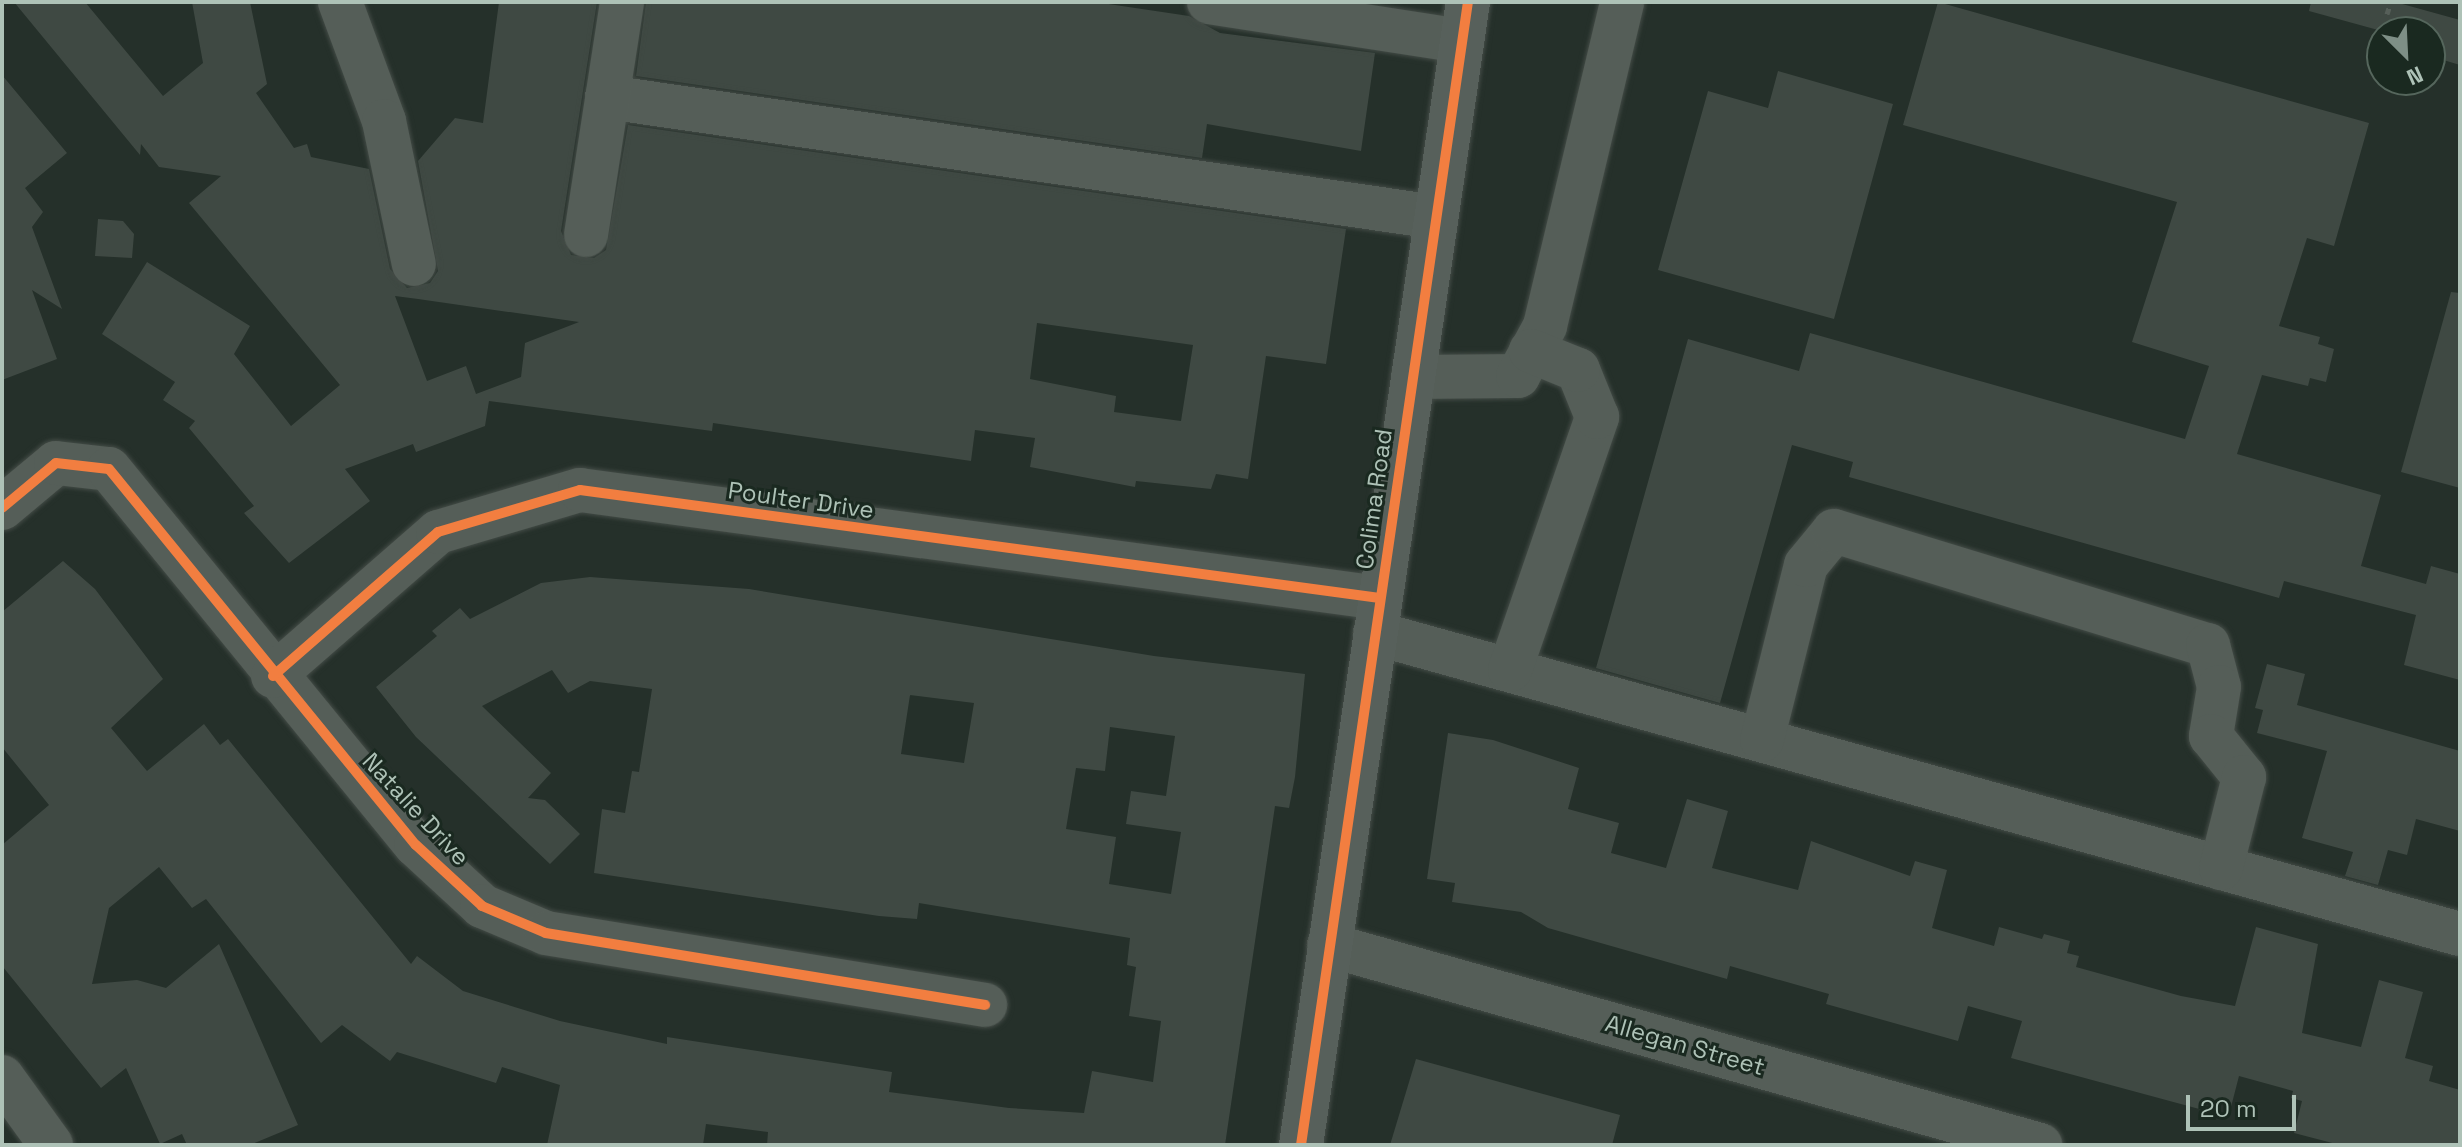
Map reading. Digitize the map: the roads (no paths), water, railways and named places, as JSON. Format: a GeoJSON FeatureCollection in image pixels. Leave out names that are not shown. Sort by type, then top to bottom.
{"type":"FeatureCollection","features":[{"type":"Feature","properties":{"kind":"main road","name":"Colima Road"},"geometry":{"type":"LineString","coordinates":[[1301,1145],[1465,21]]}},
{"type":"Feature","properties":{"kind":"street"},"geometry":{"type":"LineString","coordinates":[[340,2],[366,63],[414,264]]}},
{"type":"Feature","properties":{"kind":"street"},"geometry":{"type":"LineString","coordinates":[[586,235],[622,2]]}},
{"type":"Feature","properties":{"kind":"street"},"geometry":{"type":"LineString","coordinates":[[1209,2],[1465,21]]}},
{"type":"Feature","properties":{"kind":"street"},"geometry":{"type":"LineString","coordinates":[[1413,377],[1518,376],[1545,326],[1622,2]]}},
{"type":"Feature","properties":{"kind":"street"},"geometry":{"type":"LineString","coordinates":[[607,97],[1436,217]]}},
{"type":"Feature","properties":{"kind":"street"},"geometry":{"type":"LineString","coordinates":[[1510,670],[1597,417],[1578,370],[1531,351]]}},
{"type":"Feature","properties":{"kind":"street","name":"Natalie Drive"},"geometry":{"type":"LineString","coordinates":[[2,508],[56,463],[109,469],[273,676],[416,845],[482,906],[546,933],[985,1005]]}},
{"type":"Feature","properties":{"kind":"street","name":"Poulter Drive"},"geometry":{"type":"LineString","coordinates":[[273,676],[438,532],[580,490],[1377,615],[1510,670],[2460,934]]}},
{"type":"Feature","properties":{"kind":"street"},"geometry":{"type":"LineString","coordinates":[[1762,740],[1806,565],[1834,531],[2208,645],[2219,687],[2211,736],[2244,777],[2221,868]]}},
{"type":"Feature","properties":{"kind":"street","name":"Allegan Street"},"geometry":{"type":"LineString","coordinates":[[1329,945],[2040,1145]]}},
{"type":"Feature","properties":{"kind":"street"},"geometry":{"type":"LineString","coordinates":[[2,1077],[51,1145]]}}]}
